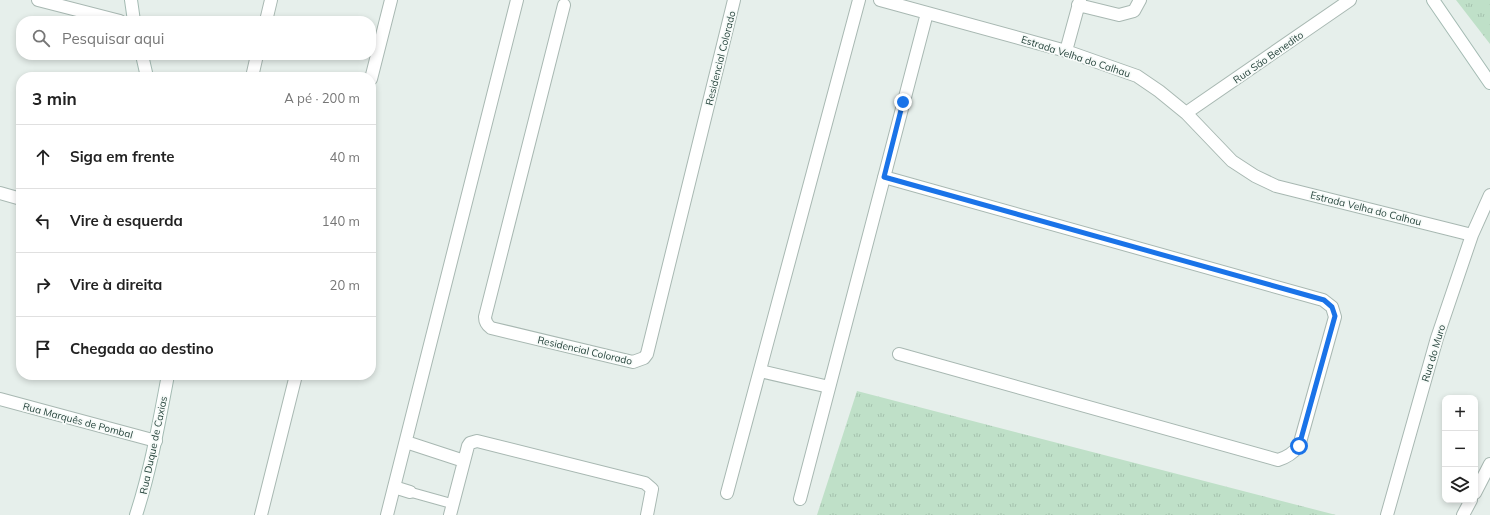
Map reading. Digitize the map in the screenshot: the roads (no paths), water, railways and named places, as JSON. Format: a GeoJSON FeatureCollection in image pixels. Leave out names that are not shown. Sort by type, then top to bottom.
{"type":"FeatureCollection","features":[{"type":"Feature","properties":{"kind":"street"},"geometry":{"type":"LineString","coordinates":[[38,0],[100,16]]}},
{"type":"Feature","properties":{"kind":"street"},"geometry":{"type":"LineString","coordinates":[[130,0],[133,16]]}},
{"type":"Feature","properties":{"kind":"street"},"geometry":{"type":"LineString","coordinates":[[267,16],[271,0]]}},
{"type":"Feature","properties":{"kind":"street"},"geometry":{"type":"LineString","coordinates":[[376,59],[391,0]]}},
{"type":"Feature","properties":{"kind":"street"},"geometry":{"type":"LineString","coordinates":[[387,515],[517,0]]}},
{"type":"Feature","properties":{"kind":"street","name":"Residencial Colorado"},"geometry":{"type":"LineString","coordinates":[[564,6],[484,317],[487,326],[491,328],[634,362],[644,358],[647,354],[734,0]]}},
{"type":"Feature","properties":{"kind":"street"},"geometry":{"type":"LineString","coordinates":[[727,493],[859,0]]}},
{"type":"Feature","properties":{"kind":"street","name":"Estrada Velha do Calhau"},"geometry":{"type":"LineString","coordinates":[[880,0],[1066,51],[1137,76],[1159,90],[1186,113],[1232,161],[1255,176],[1276,186],[1472,235]]}},
{"type":"Feature","properties":{"kind":"street"},"geometry":{"type":"LineString","coordinates":[[1066,51],[1079,2],[1119,15],[1134,10],[1140,0]]}},
{"type":"Feature","properties":{"kind":"street","name":"Rua São Benedito"},"geometry":{"type":"LineString","coordinates":[[1186,113],[1350,0]]}},
{"type":"Feature","properties":{"kind":"street"},"geometry":{"type":"LineString","coordinates":[[1433,0],[1490,83]]}},
{"type":"Feature","properties":{"kind":"street"},"geometry":{"type":"LineString","coordinates":[[800,498],[927,13]]}},
{"type":"Feature","properties":{"kind":"street"},"geometry":{"type":"LineString","coordinates":[[143,60],[147,72]]}},
{"type":"Feature","properties":{"kind":"street"},"geometry":{"type":"LineString","coordinates":[[253,72],[256,60]]}},
{"type":"Feature","properties":{"kind":"street"},"geometry":{"type":"LineString","coordinates":[[373,72],[376,60]]}},
{"type":"Feature","properties":{"kind":"street"},"geometry":{"type":"LineString","coordinates":[[884,177],[1324,300],[1332,307],[1335,316],[1299,446],[1287,457],[1278,460],[899,354]]}},
{"type":"Feature","properties":{"kind":"street"},"geometry":{"type":"LineString","coordinates":[[0,193],[16,197]]}},
{"type":"Feature","properties":{"kind":"street","name":"Rua do Muro"},"geometry":{"type":"LineString","coordinates":[[1387,515],[1437,338],[1472,235],[1490,195]]}},
{"type":"Feature","properties":{"kind":"street"},"geometry":{"type":"LineString","coordinates":[[760,371],[829,387]]}},
{"type":"Feature","properties":{"kind":"street","name":"Rua Duque de Caxias"},"geometry":{"type":"LineString","coordinates":[[136,515],[145,488],[167,380]]}},
{"type":"Feature","properties":{"kind":"street"},"geometry":{"type":"LineString","coordinates":[[261,515],[295,380]]}},
{"type":"Feature","properties":{"kind":"street","name":"Rua Marquês de Pombal"},"geometry":{"type":"LineString","coordinates":[[0,399],[156,440]]}},
{"type":"Feature","properties":{"kind":"street"},"geometry":{"type":"LineString","coordinates":[[451,510],[468,446],[470,443],[477,441],[645,483],[652,490],[647,515]]}},
{"type":"Feature","properties":{"kind":"street"},"geometry":{"type":"LineString","coordinates":[[406,442],[464,461]]}},
{"type":"Feature","properties":{"kind":"street"},"geometry":{"type":"LineString","coordinates":[[1478,487],[1490,464]]}},
{"type":"Feature","properties":{"kind":"street"},"geometry":{"type":"LineString","coordinates":[[394,487],[410,492]]}},
{"type":"Feature","properties":{"kind":"street"},"geometry":{"type":"LineString","coordinates":[[1463,515],[1469,503]]}},
{"type":"Feature","properties":{"kind":"lane"},"geometry":{"type":"LineString","coordinates":[[410,492],[451,510]]}}]}
